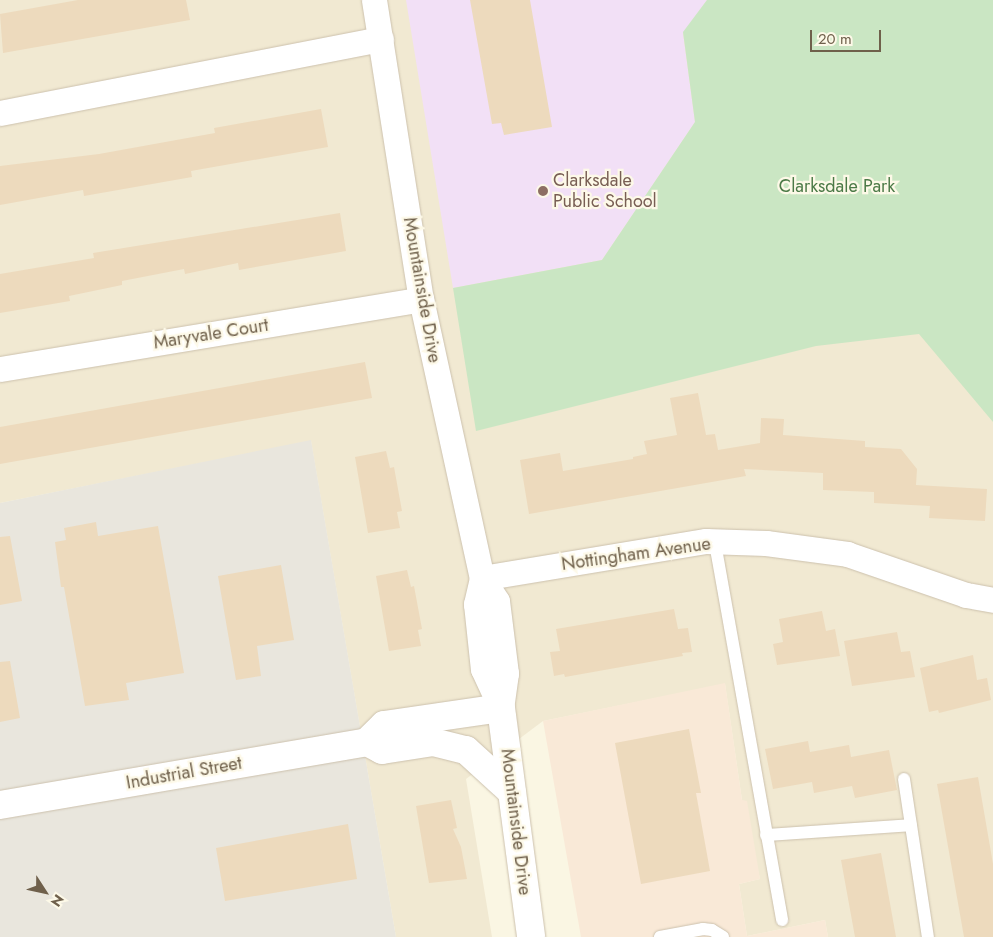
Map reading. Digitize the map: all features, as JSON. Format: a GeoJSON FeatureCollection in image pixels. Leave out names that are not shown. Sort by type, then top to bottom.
{"type":"FeatureCollection","features":[{"type":"Feature","properties":{"kind":"street","name":"Mountainside Drive"},"geometry":{"type":"LineString","coordinates":[[374,0],[421,300],[482,578],[497,601],[506,673],[501,708],[531,937]]}},
{"type":"Feature","properties":{"kind":"street"},"geometry":{"type":"LineString","coordinates":[[0,112],[381,39]]}},
{"type":"Feature","properties":{"kind":"street","name":"Maryvale Court"},"geometry":{"type":"LineString","coordinates":[[0,369],[421,300]]}},
{"type":"Feature","properties":{"kind":"street","name":"Nottingham Avenue"},"geometry":{"type":"LineString","coordinates":[[482,578],[706,541],[715,543],[766,543],[846,554],[966,595],[993,600]]}},
{"type":"Feature","properties":{"kind":"street"},"geometry":{"type":"LineString","coordinates":[[367,742],[384,725],[501,708]]}},
{"type":"Feature","properties":{"kind":"street","name":"Industrial Street"},"geometry":{"type":"LineString","coordinates":[[0,805],[367,742],[382,750],[433,742],[466,750],[488,766],[512,792]]}},
{"type":"Feature","properties":{"kind":"lane"},"geometry":{"type":"LineString","coordinates":[[715,543],[782,920]]}},
{"type":"Feature","properties":{"kind":"lane"},"geometry":{"type":"LineString","coordinates":[[904,780],[928,937]]}},
{"type":"Feature","properties":{"kind":"lane"},"geometry":{"type":"LineString","coordinates":[[766,835],[911,825]]}},
{"type":"Feature","properties":{"kind":"lane"},"geometry":{"type":"LineString","coordinates":[[660,937],[703,929],[712,930],[723,937]]}},
{"type":"Feature","properties":{"kind":"shaded area"},"geometry":{"type":"Polygon","coordinates":[[[0,0],[993,0],[993,937],[828,937],[825,920],[747,936],[739,884],[760,879],[742,800],[725,684],[543,721],[466,779],[492,937],[396,937],[311,441],[0,503],[0,0]]]}},
{"type":"Feature","properties":{"kind":"shaded area","name":"Clarksdale Public School"},"geometry":{"type":"Polygon","coordinates":[[[406,0],[707,0],[683,33],[695,122],[602,260],[453,288],[406,0]]]}},
{"type":"Feature","properties":{"kind":"shaded area"},"geometry":{"type":"Polygon","coordinates":[[[311,440],[396,937],[0,937],[0,503],[311,440]]]}},
{"type":"Feature","properties":{"kind":"shaded area"},"geometry":{"type":"Polygon","coordinates":[[[725,683],[742,800],[747,801],[760,879],[739,884],[747,936],[825,920],[828,937],[581,937],[543,721],[725,683]]]}},
{"type":"Feature","properties":{"kind":"green space","name":"Clarksdale Park"},"geometry":{"type":"Polygon","coordinates":[[[707,0],[993,0],[993,422],[919,334],[816,346],[476,431],[453,288],[602,260],[695,122],[683,32],[707,0]]]}},
{"type":"Feature","properties":{"kind":"building"},"geometry":{"type":"Polygon","coordinates":[[[78,0],[186,0],[190,20],[3,53],[0,14],[78,0]]]}},
{"type":"Feature","properties":{"kind":"building"},"geometry":{"type":"Polygon","coordinates":[[[470,0],[530,0],[552,127],[504,135],[501,123],[492,124],[470,0]]]}},
{"type":"Feature","properties":{"kind":"building"},"geometry":{"type":"Polygon","coordinates":[[[321,109],[328,147],[191,171],[192,177],[84,196],[83,190],[0,205],[0,166],[99,154],[215,133],[214,128],[321,109]]]}},
{"type":"Feature","properties":{"kind":"building"},"geometry":{"type":"Polygon","coordinates":[[[340,213],[346,251],[239,270],[238,263],[185,274],[184,269],[122,281],[122,285],[69,296],[70,301],[0,313],[0,274],[94,258],[93,253],[340,213]]]}},
{"type":"Feature","properties":{"kind":"building"},"geometry":{"type":"Polygon","coordinates":[[[365,362],[372,398],[0,464],[0,427],[365,362]]]}},
{"type":"Feature","properties":{"kind":"building"},"geometry":{"type":"Polygon","coordinates":[[[698,393],[706,435],[715,434],[718,450],[760,443],[761,418],[784,419],[783,435],[865,441],[865,447],[901,449],[917,469],[916,485],[987,489],[985,521],[929,518],[930,506],[874,503],[874,492],[823,490],[823,473],[744,469],[746,476],[529,514],[520,460],[560,453],[563,471],[633,459],[633,457],[647,454],[644,441],[677,435],[670,398],[698,393]]]}},
{"type":"Feature","properties":{"kind":"building"},"geometry":{"type":"Polygon","coordinates":[[[386,451],[390,468],[394,467],[402,511],[397,512],[400,528],[368,533],[355,457],[386,451]]]}},
{"type":"Feature","properties":{"kind":"building"},"geometry":{"type":"Polygon","coordinates":[[[96,522],[98,536],[158,526],[184,673],[126,683],[129,700],[85,706],[64,587],[61,587],[55,542],[66,540],[64,528],[96,522]]]}},
{"type":"Feature","properties":{"kind":"building"},"geometry":{"type":"Polygon","coordinates":[[[10,536],[22,601],[0,605],[0,537],[10,536]]]}},
{"type":"Feature","properties":{"kind":"building"},"geometry":{"type":"Polygon","coordinates":[[[281,565],[294,640],[257,646],[261,676],[236,680],[218,576],[281,565]]]}},
{"type":"Feature","properties":{"kind":"building"},"geometry":{"type":"Polygon","coordinates":[[[407,570],[411,587],[414,586],[422,629],[418,630],[421,646],[389,651],[376,576],[407,570]]]}},
{"type":"Feature","properties":{"kind":"building"},"geometry":{"type":"Polygon","coordinates":[[[674,609],[678,629],[688,628],[692,652],[682,653],[683,656],[565,677],[564,674],[554,676],[550,652],[560,651],[556,629],[674,609]]]}},
{"type":"Feature","properties":{"kind":"building"},"geometry":{"type":"Polygon","coordinates":[[[822,611],[826,631],[835,629],[840,656],[777,665],[773,644],[783,642],[779,619],[822,611]]]}},
{"type":"Feature","properties":{"kind":"building"},"geometry":{"type":"Polygon","coordinates":[[[897,632],[901,652],[910,651],[915,677],[852,686],[844,641],[897,632]]]}},
{"type":"Feature","properties":{"kind":"building"},"geometry":{"type":"Polygon","coordinates":[[[973,655],[977,680],[987,678],[991,700],[939,713],[938,710],[929,712],[920,668],[973,655]]]}},
{"type":"Feature","properties":{"kind":"building"},"geometry":{"type":"Polygon","coordinates":[[[10,661],[20,718],[0,722],[0,662],[10,661]]]}},
{"type":"Feature","properties":{"kind":"building"},"geometry":{"type":"Polygon","coordinates":[[[689,729],[701,793],[696,793],[710,871],[641,884],[615,743],[689,729]]]}},
{"type":"Feature","properties":{"kind":"building"},"geometry":{"type":"Polygon","coordinates":[[[808,741],[810,752],[849,745],[851,757],[889,750],[897,790],[855,798],[852,786],[814,793],[812,782],[773,789],[765,749],[808,741]]]}},
{"type":"Feature","properties":{"kind":"building"},"geometry":{"type":"Polygon","coordinates":[[[978,777],[993,864],[993,937],[964,937],[937,784],[978,777]]]}},
{"type":"Feature","properties":{"kind":"building"},"geometry":{"type":"Polygon","coordinates":[[[451,800],[457,828],[453,829],[461,847],[467,879],[429,883],[416,806],[451,800]]]}},
{"type":"Feature","properties":{"kind":"building"},"geometry":{"type":"Polygon","coordinates":[[[348,824],[357,879],[225,901],[216,848],[348,824]]]}},
{"type":"Feature","properties":{"kind":"building"},"geometry":{"type":"Polygon","coordinates":[[[881,853],[896,937],[855,937],[841,860],[881,853]]]}},
{"type":"Feature","properties":{"kind":"place","name":"Clarksdale Public School"},"geometry":{"type":"Point","coordinates":[543,191]}}]}
